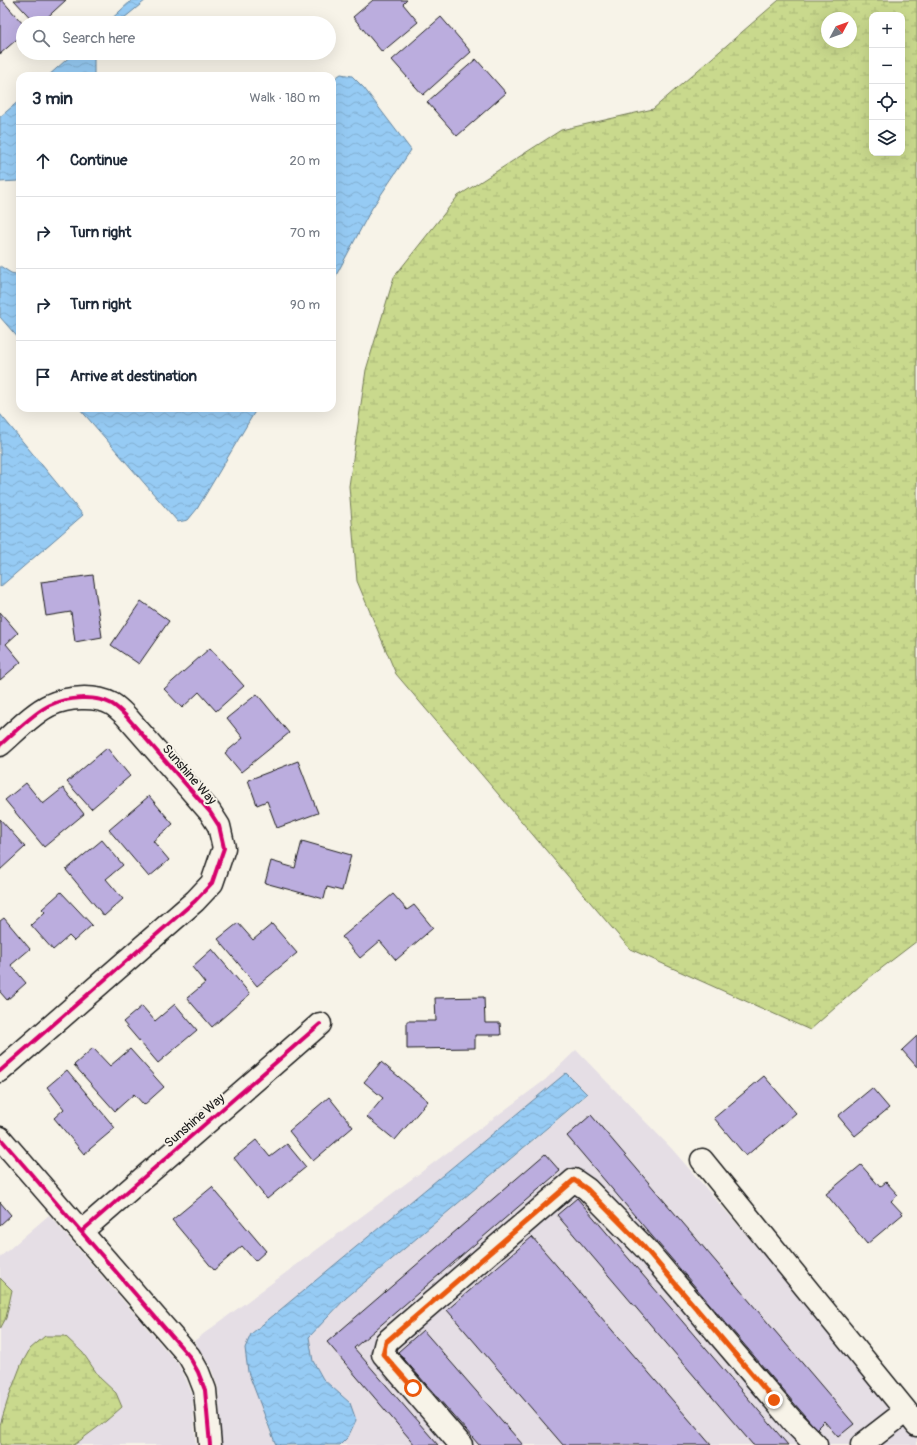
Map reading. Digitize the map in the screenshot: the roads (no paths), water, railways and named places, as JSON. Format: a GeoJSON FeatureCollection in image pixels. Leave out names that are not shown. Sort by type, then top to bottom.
{"type":"FeatureCollection","features":[{"type":"Feature","properties":{"kind":"street","name":"Sunshine Way"},"geometry":{"type":"LineString","coordinates":[[0,745],[36,714],[49,705],[69,699],[92,698],[113,704],[126,716],[210,812],[219,826],[224,848],[212,883],[195,901],[0,1071]]}},
{"type":"Feature","properties":{"kind":"street","name":"Sunshine Way"},"geometry":{"type":"LineString","coordinates":[[82,1231],[320,1024]]}},
{"type":"Feature","properties":{"kind":"street"},"geometry":{"type":"LineString","coordinates":[[0,1138],[189,1356],[198,1372],[205,1390],[210,1445]]}},
{"type":"Feature","properties":{"kind":"street"},"geometry":{"type":"LineString","coordinates":[[702,1160],[911,1418],[862,1445]]}},
{"type":"Feature","properties":{"kind":"street"},"geometry":{"type":"LineString","coordinates":[[461,1445],[383,1354],[386,1342],[574,1180],[587,1189],[644,1247],[794,1423],[816,1445]]}},
{"type":"Feature","properties":{"kind":"water"},"geometry":{"type":"Polygon","coordinates":[[[132,0],[146,0],[127,16],[115,16],[132,0]]]}},
{"type":"Feature","properties":{"kind":"water"},"geometry":{"type":"Polygon","coordinates":[[[66,60],[94,60],[94,72],[53,72],[66,60]]]}},
{"type":"Feature","properties":{"kind":"water"},"geometry":{"type":"Polygon","coordinates":[[[341,74],[352,76],[364,88],[411,150],[372,208],[336,276],[336,77],[341,74]]]}},
{"type":"Feature","properties":{"kind":"water"},"geometry":{"type":"Polygon","coordinates":[[[16,103],[16,181],[0,182],[0,117],[16,103]]]}},
{"type":"Feature","properties":{"kind":"water"},"geometry":{"type":"Polygon","coordinates":[[[0,266],[11,273],[16,274],[16,335],[0,317],[0,266]]]}},
{"type":"Feature","properties":{"kind":"water"},"geometry":{"type":"Polygon","coordinates":[[[82,412],[255,412],[197,509],[188,520],[178,522],[82,412]]]}},
{"type":"Feature","properties":{"kind":"water"},"geometry":{"type":"Polygon","coordinates":[[[0,414],[83,515],[0,587],[0,414]]]}},
{"type":"Feature","properties":{"kind":"water"},"geometry":{"type":"Polygon","coordinates":[[[566,1073],[587,1094],[346,1298],[309,1337],[313,1361],[323,1379],[350,1403],[356,1420],[348,1437],[340,1445],[276,1445],[248,1372],[245,1348],[251,1334],[566,1073]]]}}]}
